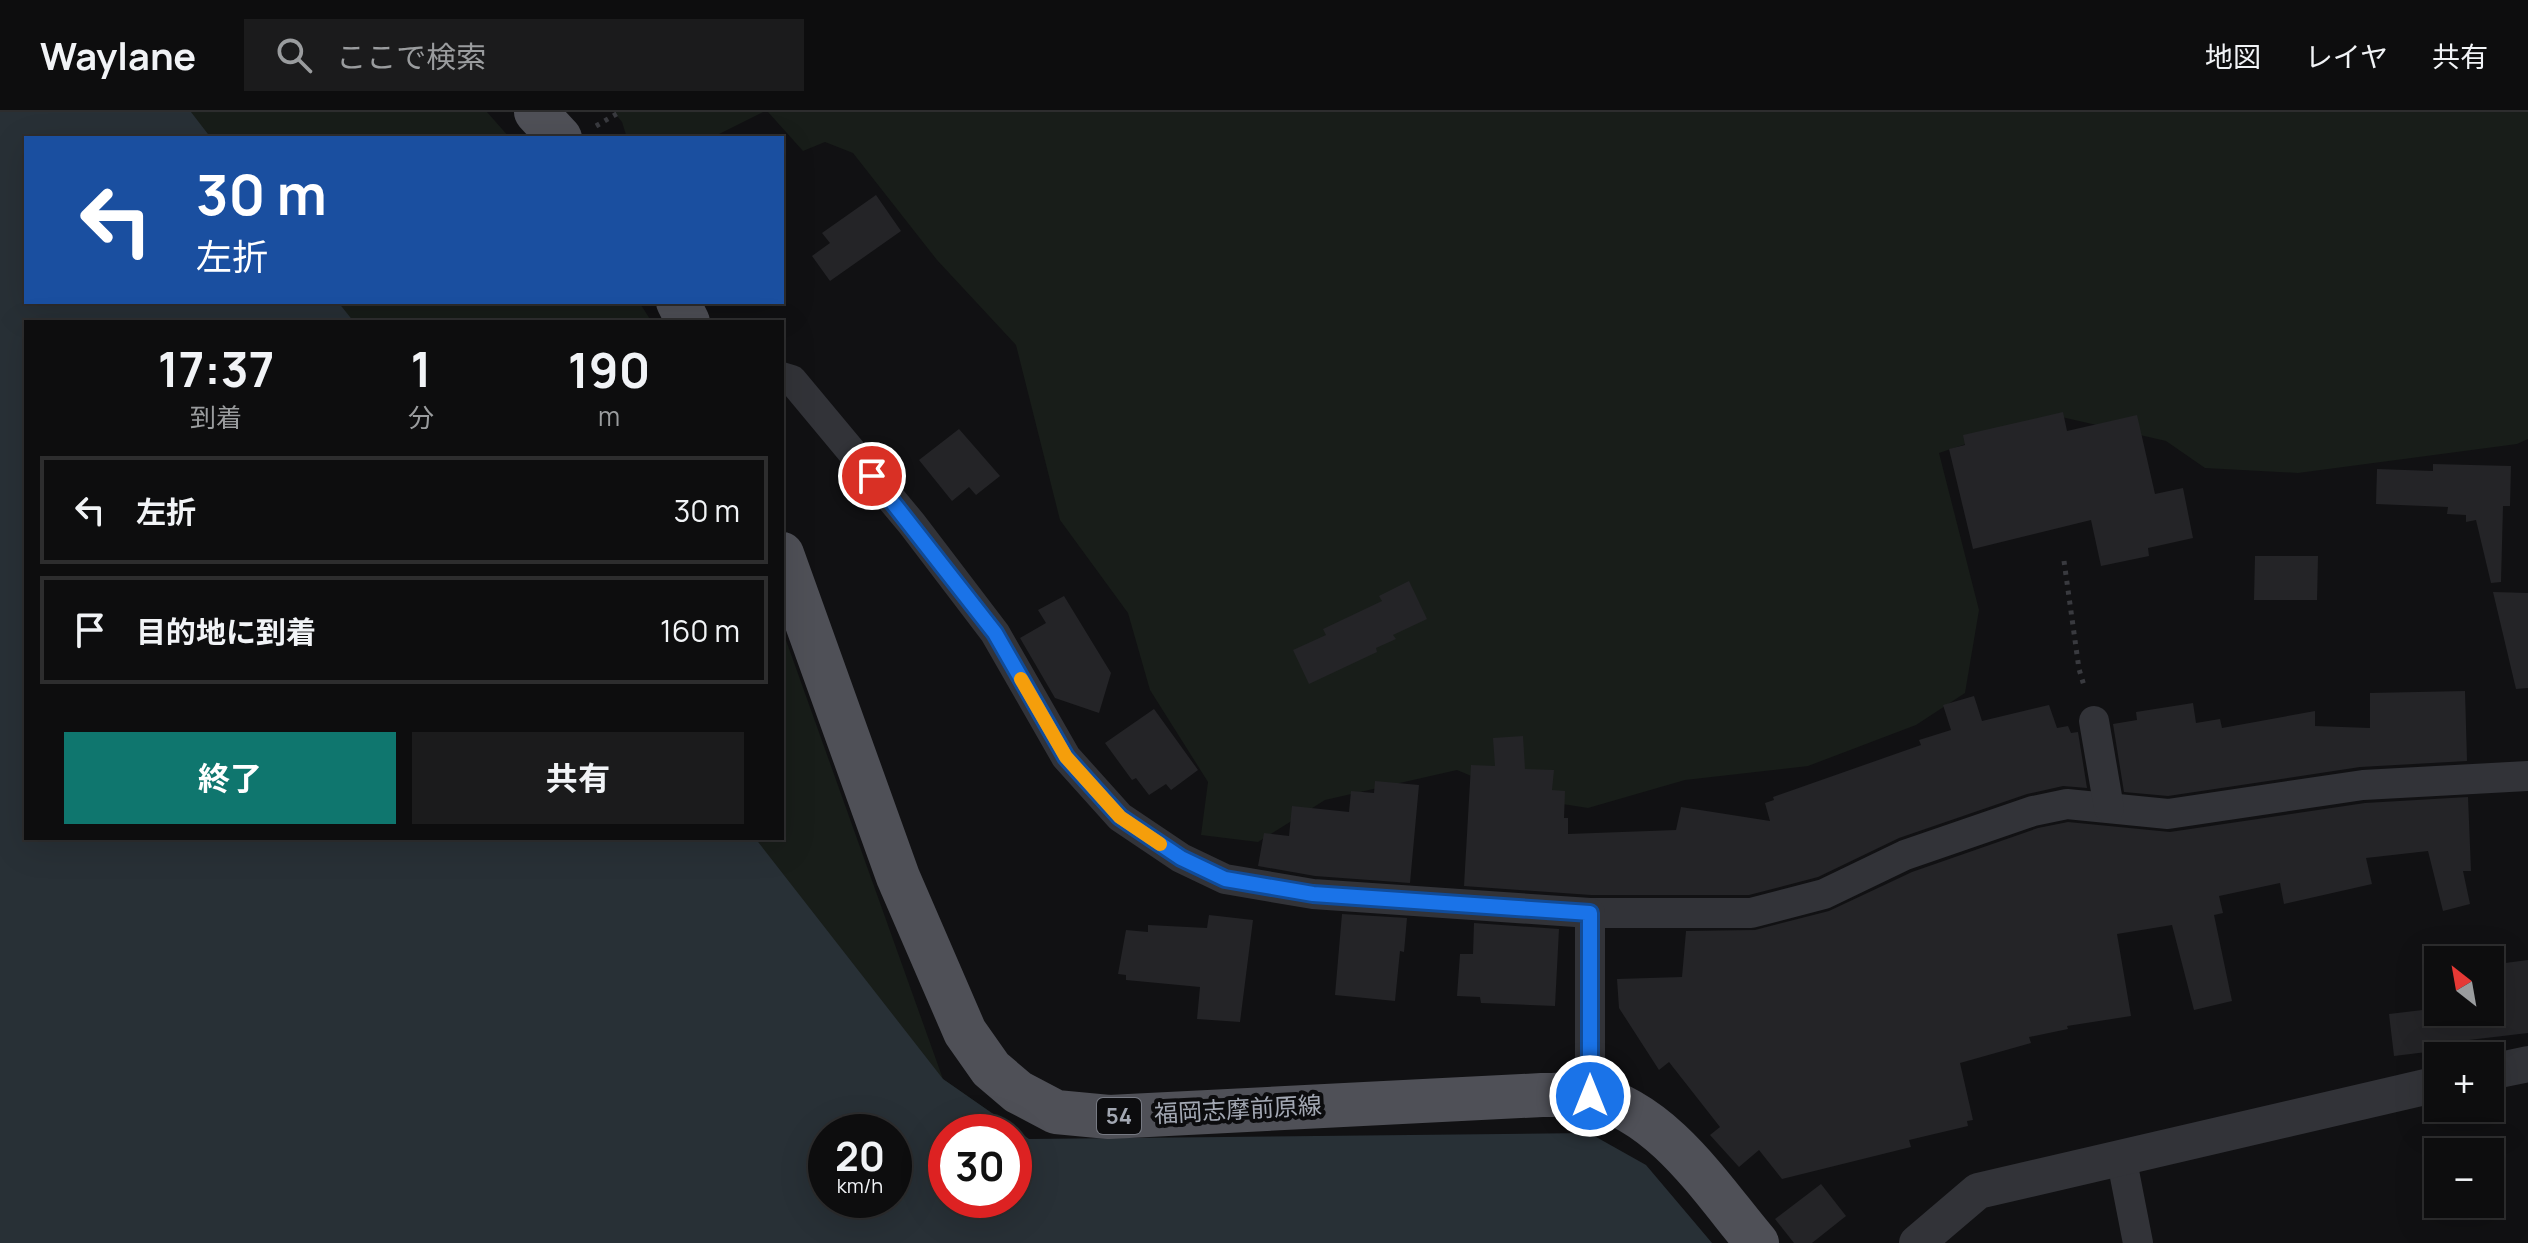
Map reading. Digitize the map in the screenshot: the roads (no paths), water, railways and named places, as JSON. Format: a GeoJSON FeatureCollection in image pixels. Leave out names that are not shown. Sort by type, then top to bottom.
{"type":"FeatureCollection","features":[{"type":"Feature","properties":{"kind":"main road"},"geometry":{"type":"LineString","coordinates":[[536,112],[558,136]]}},
{"type":"Feature","properties":{"kind":"main road","name":"福岡志摩前原線"},"geometry":{"type":"LineString","coordinates":[[784,560],[898,877],[947,994],[974,1045],[991,1069],[1018,1092],[1056,1112],[1109,1117],[1542,1095],[1590,1096],[1629,1110],[1661,1134],[1757,1243]]}},
{"type":"Feature","properties":{"kind":"street"},"geometry":{"type":"LineString","coordinates":[[784,378],[792,380],[912,524],[995,633],[1066,757],[1120,817],[1181,858],[1225,879],[1313,894],[1590,913],[1751,913],[1824,894],[1905,855],[2033,811],[2067,804],[2168,814],[2363,785],[2528,776]]}},
{"type":"Feature","properties":{"kind":"street"},"geometry":{"type":"LineString","coordinates":[[2094,721],[2109,808]]}},
{"type":"Feature","properties":{"kind":"street"},"geometry":{"type":"LineString","coordinates":[[1590,913],[1590,1096]]}},
{"type":"Feature","properties":{"kind":"street"},"geometry":{"type":"LineString","coordinates":[[2504,1069],[2528,1064]]}},
{"type":"Feature","properties":{"kind":"street"},"geometry":{"type":"LineString","coordinates":[[1917,1243],[1978,1191],[2424,1087]]}},
{"type":"Feature","properties":{"kind":"street"},"geometry":{"type":"LineString","coordinates":[[2121,1156],[2138,1243]]}}]}
